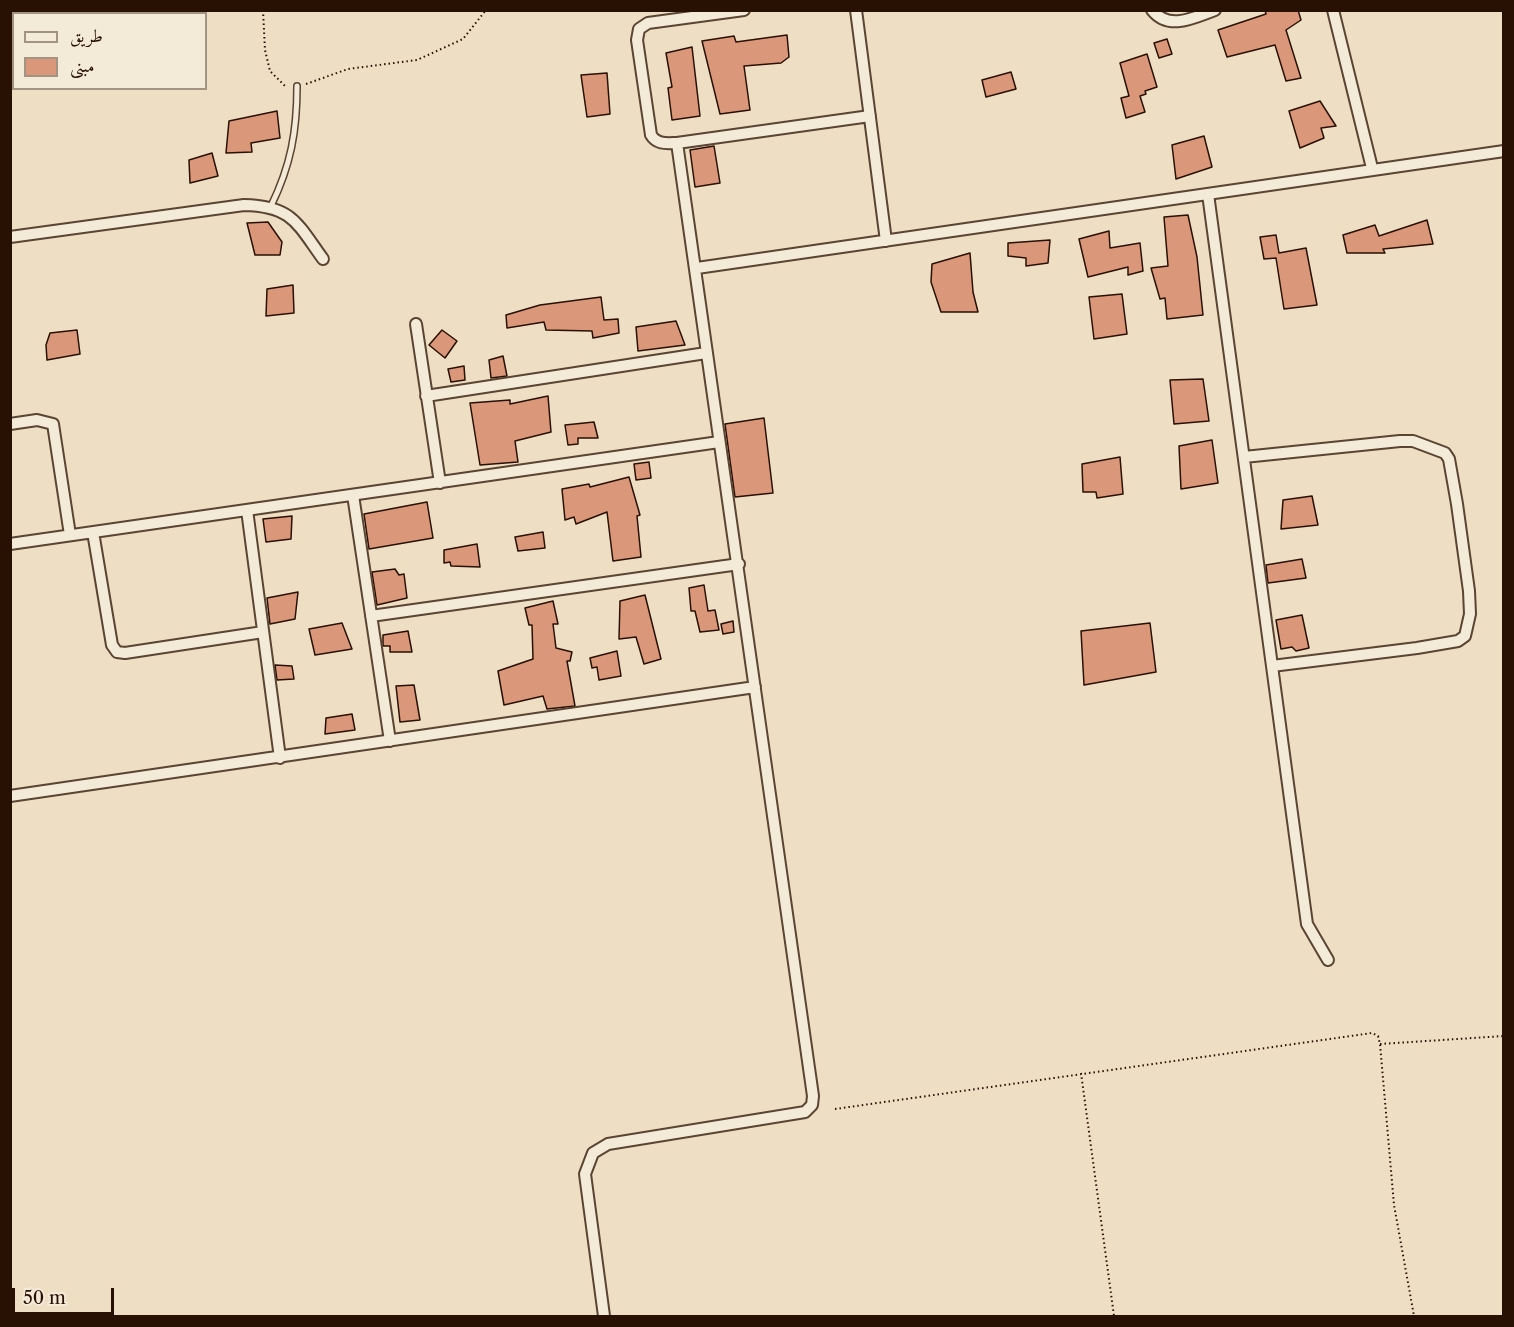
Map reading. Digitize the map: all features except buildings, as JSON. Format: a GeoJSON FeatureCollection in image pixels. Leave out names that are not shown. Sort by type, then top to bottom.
{"type":"FeatureCollection","features":[{"type":"Feature","properties":{"kind":"street"},"geometry":{"type":"LineString","coordinates":[[744,10],[648,23],[639,29],[637,40],[651,135],[655,140],[677,143],[870,116]]}},
{"type":"Feature","properties":{"kind":"street"},"geometry":{"type":"LineString","coordinates":[[856,10],[886,241]]}},
{"type":"Feature","properties":{"kind":"street"},"geometry":{"type":"LineString","coordinates":[[1152,10],[1166,22],[1176,22],[1215,10]]}},
{"type":"Feature","properties":{"kind":"street"},"geometry":{"type":"LineString","coordinates":[[1333,10],[1372,168]]}},
{"type":"Feature","properties":{"kind":"street"},"geometry":{"type":"LineString","coordinates":[[604,1317],[585,1174],[593,1153],[608,1144],[805,1112],[812,1106],[813,1096],[739,564],[706,353],[697,268],[677,143]]}},
{"type":"Feature","properties":{"kind":"street"},"geometry":{"type":"LineString","coordinates":[[697,268],[1372,168],[1503,151]]}},
{"type":"Feature","properties":{"kind":"street"},"geometry":{"type":"LineString","coordinates":[[1208,194],[1307,924],[1310,933],[1328,960]]}},
{"type":"Feature","properties":{"kind":"street"},"geometry":{"type":"LineString","coordinates":[[10,237],[244,205],[271,206],[287,214],[323,259]]}},
{"type":"Feature","properties":{"kind":"street"},"geometry":{"type":"LineString","coordinates":[[416,324],[440,483]]}},
{"type":"Feature","properties":{"kind":"street"},"geometry":{"type":"LineString","coordinates":[[426,396],[706,353]]}},
{"type":"Feature","properties":{"kind":"street"},"geometry":{"type":"LineString","coordinates":[[10,424],[37,420],[53,424],[70,536]]}},
{"type":"Feature","properties":{"kind":"street"},"geometry":{"type":"LineString","coordinates":[[1244,457],[1413,441],[1445,453],[1449,459],[1458,504],[1470,614],[1465,636],[1458,641],[1417,648],[1272,666]]}},
{"type":"Feature","properties":{"kind":"street"},"geometry":{"type":"LineString","coordinates":[[10,544],[719,442]]}},
{"type":"Feature","properties":{"kind":"street"},"geometry":{"type":"LineString","coordinates":[[353,495],[390,741]]}},
{"type":"Feature","properties":{"kind":"street"},"geometry":{"type":"LineString","coordinates":[[247,510],[280,758]]}},
{"type":"Feature","properties":{"kind":"street"},"geometry":{"type":"LineString","coordinates":[[93,532],[112,645],[117,652],[125,653],[263,632]]}},
{"type":"Feature","properties":{"kind":"street"},"geometry":{"type":"LineString","coordinates":[[371,616],[739,564]]}},
{"type":"Feature","properties":{"kind":"street"},"geometry":{"type":"LineString","coordinates":[[10,795],[280,758],[755,687]]}},
{"type":"Feature","properties":{"kind":"lane"},"geometry":{"type":"LineString","coordinates":[[271,206],[281,186],[297,128],[297,86]]}},
{"type":"Feature","properties":{"kind":"path"},"geometry":{"type":"LineString","coordinates":[[263,10],[265,50],[270,71],[287,88],[348,69],[417,60],[463,39],[486,10]]}},
{"type":"Feature","properties":{"kind":"path"},"geometry":{"type":"LineString","coordinates":[[835,1109],[1372,1033],[1378,1036],[1380,1044],[1394,1204],[1414,1317]]}},
{"type":"Feature","properties":{"kind":"path"},"geometry":{"type":"LineString","coordinates":[[1380,1044],[1503,1036]]}},
{"type":"Feature","properties":{"kind":"path"},"geometry":{"type":"LineString","coordinates":[[1081,1073],[1114,1317]]}}]}
